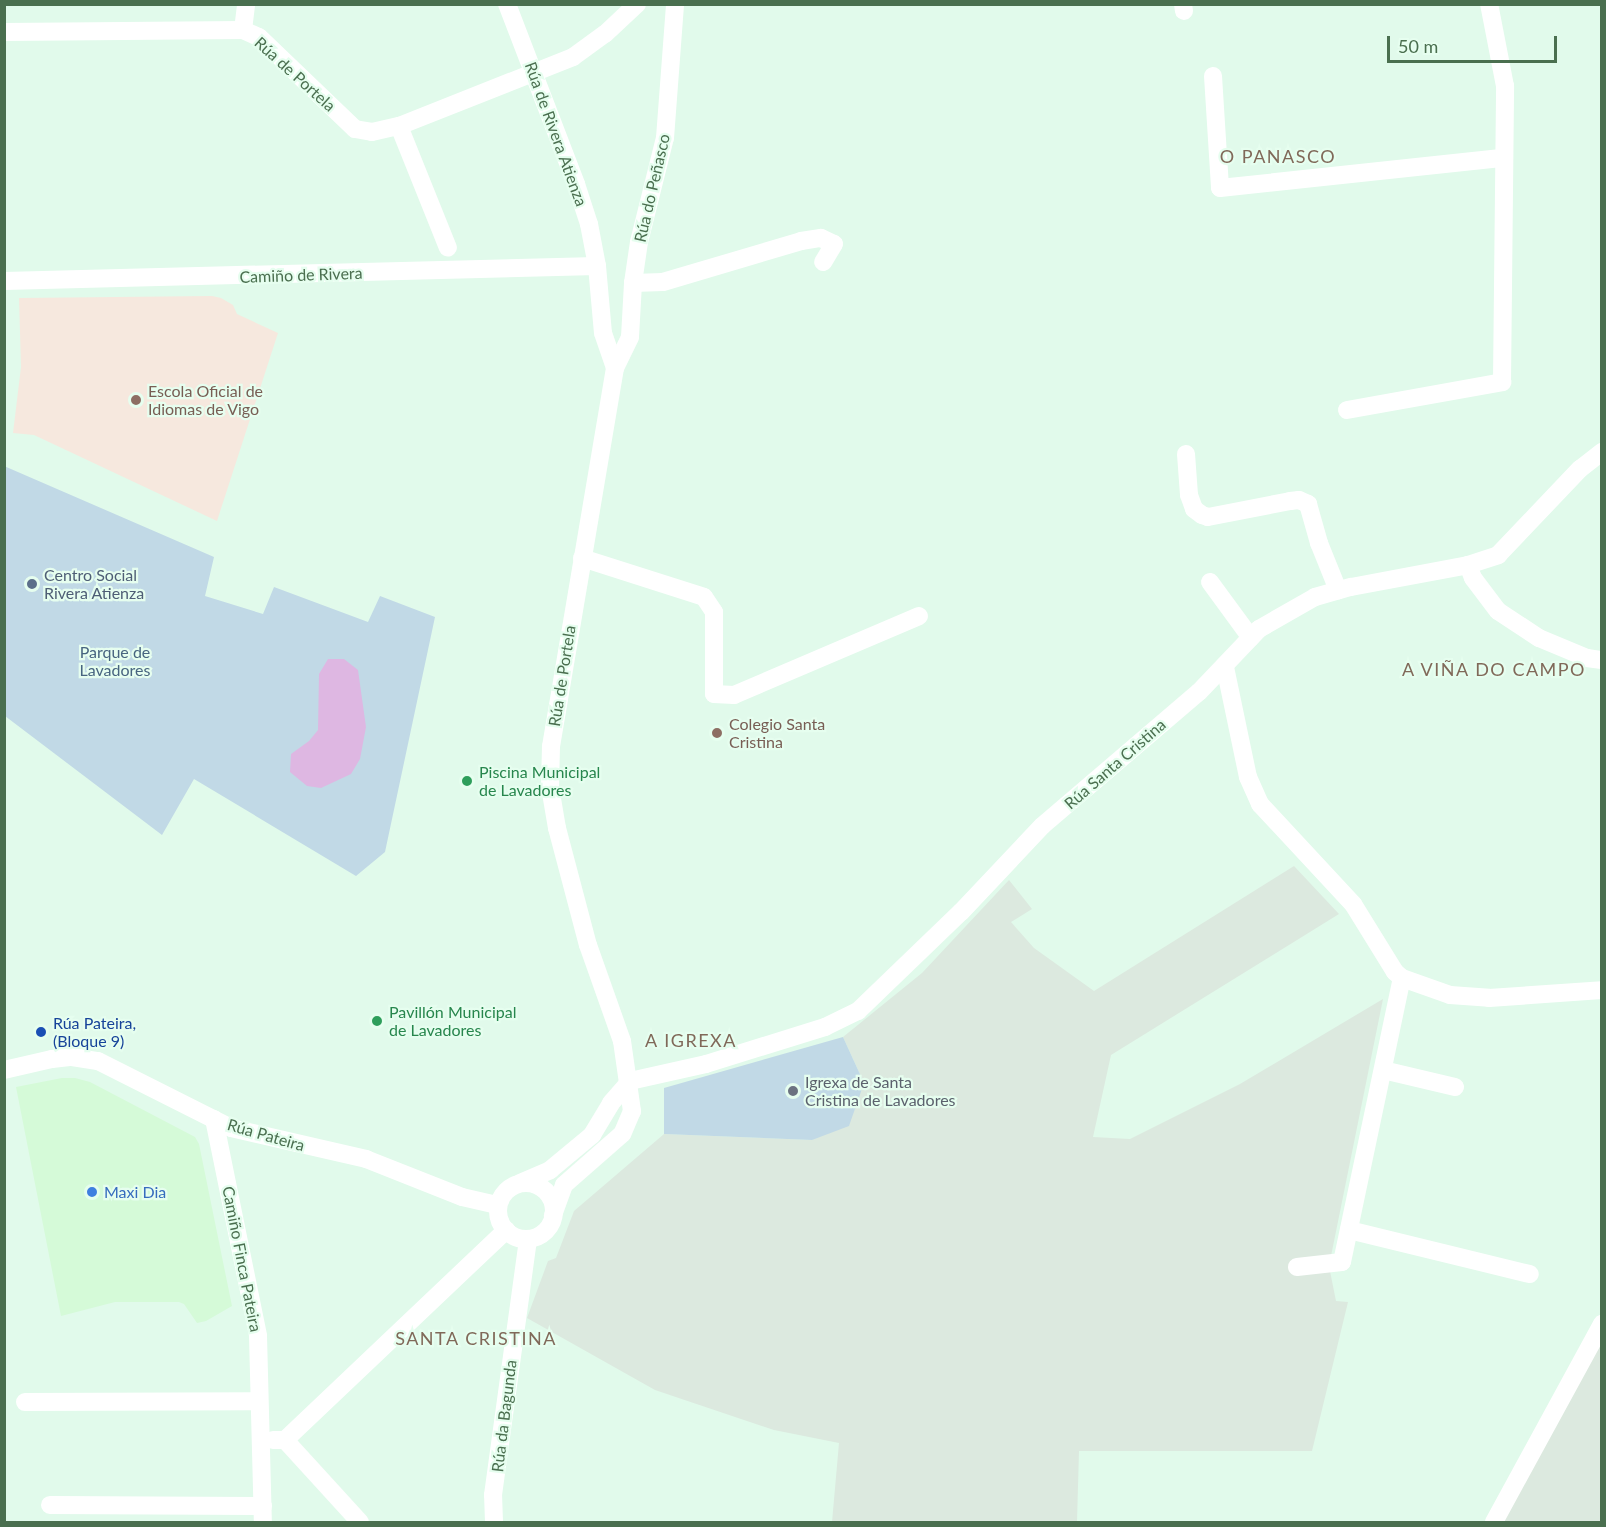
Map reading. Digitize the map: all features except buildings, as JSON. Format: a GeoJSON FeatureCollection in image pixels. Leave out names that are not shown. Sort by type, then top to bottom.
{"type":"FeatureCollection","features":[{"type":"Feature","properties":{"kind":"street"},"geometry":{"type":"LineString","coordinates":[[243,30],[246,4]]}},
{"type":"Feature","properties":{"kind":"street","name":"Rúa de Rivera Atienza"},"geometry":{"type":"LineString","coordinates":[[507,4],[576,184],[589,224],[597,266]]}},
{"type":"Feature","properties":{"kind":"street","name":"Rúa de Portela"},"geometry":{"type":"LineString","coordinates":[[4,32],[243,30],[259,38],[355,129],[372,132],[399,126],[534,75],[573,57],[605,34],[637,4]]}},
{"type":"Feature","properties":{"kind":"street","name":"Rúa do Peñasco"},"geometry":{"type":"LineString","coordinates":[[615,368],[630,337],[633,283],[639,242],[665,138],[675,4]]}},
{"type":"Feature","properties":{"kind":"street"},"geometry":{"type":"LineString","coordinates":[[1347,410],[1502,382],[1505,86],[1489,4]]}},
{"type":"Feature","properties":{"kind":"street"},"geometry":{"type":"LineString","coordinates":[[1213,76],[1220,188],[1503,158]]}},
{"type":"Feature","properties":{"kind":"street"},"geometry":{"type":"LineString","coordinates":[[399,126],[448,248]]}},
{"type":"Feature","properties":{"kind":"street"},"geometry":{"type":"LineString","coordinates":[[633,283],[663,282],[811,239],[821,238],[834,244],[823,262]]}},
{"type":"Feature","properties":{"kind":"street","name":"Rúa de Portela"},"geometry":{"type":"LineString","coordinates":[[554,1216],[564,1185],[622,1134],[632,1111],[630,1081],[622,1041],[588,945],[557,828],[550,787],[551,746],[615,368],[603,333],[597,266]]}},
{"type":"Feature","properties":{"kind":"street","name":"Camiño de Rivera"},"geometry":{"type":"LineString","coordinates":[[4,281],[597,266]]}},
{"type":"Feature","properties":{"kind":"street","name":"Rúa Santa Cristina"},"geometry":{"type":"LineString","coordinates":[[630,1081],[706,1064],[825,1027],[858,1011],[961,912],[1042,826],[1225,667],[1259,629],[1315,597],[1338,590],[1468,565],[1498,555],[1580,469],[1602,452]]}},
{"type":"Feature","properties":{"kind":"street"},"geometry":{"type":"LineString","coordinates":[[1186,454],[1189,495],[1194,508],[1202,515],[1208,517],[1299,500],[1308,504],[1319,543],[1338,590]]}},
{"type":"Feature","properties":{"kind":"street"},"geometry":{"type":"LineString","coordinates":[[582,558],[704,597],[714,612],[714,694],[735,695],[919,615]]}},
{"type":"Feature","properties":{"kind":"street"},"geometry":{"type":"LineString","coordinates":[[1468,565],[1473,578],[1498,611],[1539,638],[1587,658],[1602,660]]}},
{"type":"Feature","properties":{"kind":"street"},"geometry":{"type":"LineString","coordinates":[[1210,582],[1251,638]]}},
{"type":"Feature","properties":{"kind":"street"},"geometry":{"type":"LineString","coordinates":[[1225,667],[1248,777],[1260,804],[1353,904],[1395,972],[1402,978],[1450,995],[1489,998],[1602,990]]}},
{"type":"Feature","properties":{"kind":"street"},"geometry":{"type":"LineString","coordinates":[[1297,1267],[1342,1262],[1402,978]]}},
{"type":"Feature","properties":{"kind":"street","name":"Rúa Pateira"},"geometry":{"type":"LineString","coordinates":[[4,1070],[72,1057],[98,1061],[231,1128],[366,1159],[462,1197],[498,1205]]}},
{"type":"Feature","properties":{"kind":"street"},"geometry":{"type":"LineString","coordinates":[[1383,1070],[1455,1087]]}},
{"type":"Feature","properties":{"kind":"street"},"geometry":{"type":"LineString","coordinates":[[520,1184],[529,1183],[545,1191],[551,1198],[554,1216],[544,1232],[528,1239],[512,1235],[501,1223],[498,1205],[506,1191],[520,1184],[550,1170],[592,1135],[611,1104],[630,1081]]}},
{"type":"Feature","properties":{"kind":"street","name":"Camiño Finca Pateira"},"geometry":{"type":"LineString","coordinates":[[50,1505],[263,1514],[258,1336],[214,1119]]}},
{"type":"Feature","properties":{"kind":"street"},"geometry":{"type":"LineString","coordinates":[[261,1441],[285,1440],[506,1230]]}},
{"type":"Feature","properties":{"kind":"street"},"geometry":{"type":"LineString","coordinates":[[1349,1230],[1530,1274]]}},
{"type":"Feature","properties":{"kind":"street","name":"Rúa da Bagunda"},"geometry":{"type":"LineString","coordinates":[[494,1522],[494,1495],[528,1239]]}},
{"type":"Feature","properties":{"kind":"street"},"geometry":{"type":"LineString","coordinates":[[1494,1522],[1602,1324]]}},
{"type":"Feature","properties":{"kind":"street"},"geometry":{"type":"LineString","coordinates":[[25,1402],[259,1401]]}},
{"type":"Feature","properties":{"kind":"street"},"geometry":{"type":"LineString","coordinates":[[285,1440],[360,1522]]}},
{"type":"Feature","properties":{"kind":"shaded area","name":"Escola Oficial de Idiomas de Vigo"},"geometry":{"type":"Polygon","coordinates":[[[212,296],[233,305],[237,314],[278,333],[217,521],[34,435],[13,433],[21,367],[19,298],[212,296]]]}},
{"type":"Feature","properties":{"kind":"shaded area"},"geometry":{"type":"Polygon","coordinates":[[[328,659],[344,659],[358,670],[366,727],[360,759],[351,774],[321,788],[307,786],[290,772],[291,754],[309,741],[318,730],[319,674],[328,659]]]}},
{"type":"Feature","properties":{"kind":"shaded area"},"geometry":{"type":"Polygon","coordinates":[[[1294,866],[1339,914],[1111,1055],[1093,1137],[1130,1139],[1240,1084],[1383,999],[1329,1266],[1336,1301],[1348,1302],[1312,1451],[1079,1451],[1077,1522],[832,1522],[839,1443],[774,1430],[655,1390],[527,1318],[548,1261],[556,1258],[574,1211],[664,1134],[812,1140],[864,1083],[843,1037],[922,973],[1009,880],[1032,909],[1011,922],[1034,948],[1094,991],[1294,866]]]}},
{"type":"Feature","properties":{"kind":"shaded area"},"geometry":{"type":"Polygon","coordinates":[[[62,1078],[75,1078],[90,1082],[195,1137],[199,1144],[232,1306],[206,1321],[197,1323],[184,1304],[179,1302],[115,1302],[61,1316],[16,1087],[62,1078]]]}},
{"type":"Feature","properties":{"kind":"shaded area"},"geometry":{"type":"Polygon","coordinates":[[[1601,1336],[1601,1522],[1500,1522],[1601,1336]]]}},
{"type":"Feature","properties":{"kind":"green space","name":"Parque de Lavadores"},"geometry":{"type":"Polygon","coordinates":[[[4,466],[214,557],[205,596],[263,614],[274,587],[368,622],[380,596],[435,617],[385,852],[356,876],[194,779],[162,835],[5,716],[4,466]]]}},
{"type":"Feature","properties":{"kind":"green space"},"geometry":{"type":"Polygon","coordinates":[[[843,1037],[864,1083],[849,1126],[812,1140],[664,1134],[664,1088],[843,1037]]]}},
{"type":"Feature","properties":{"kind":"place","name":"Escola Oficial de Idiomas de Vigo"},"geometry":{"type":"Point","coordinates":[136,400]}},
{"type":"Feature","properties":{"kind":"place","name":"Centro Social Rivera Atienza"},"geometry":{"type":"Point","coordinates":[32,584]}},
{"type":"Feature","properties":{"kind":"place","name":"Colegio Santa Cristina"},"geometry":{"type":"Point","coordinates":[717,733]}},
{"type":"Feature","properties":{"kind":"place","name":"Piscina Municipal de Lavadores"},"geometry":{"type":"Point","coordinates":[467,781]}},
{"type":"Feature","properties":{"kind":"place","name":"Pavillón Municipal de Lavadores"},"geometry":{"type":"Point","coordinates":[377,1021]}},
{"type":"Feature","properties":{"kind":"place","name":"Rúa Pateira, (Bloque 9)"},"geometry":{"type":"Point","coordinates":[41,1032]}},
{"type":"Feature","properties":{"kind":"place","name":"Igrexa de Santa Cristina de Lavadores"},"geometry":{"type":"Point","coordinates":[793,1091]}},
{"type":"Feature","properties":{"kind":"place","name":"Maxi Dia"},"geometry":{"type":"Point","coordinates":[92,1192]}},
{"type":"Feature","properties":{"kind":"district","name":"O PANASCO"},"geometry":{"type":"Point","coordinates":[1278,156]}},
{"type":"Feature","properties":{"kind":"district","name":"A VIÑA DO CAMPO"},"geometry":{"type":"Point","coordinates":[1494,669]}},
{"type":"Feature","properties":{"kind":"district","name":"A IGREXA"},"geometry":{"type":"Point","coordinates":[691,1040]}},
{"type":"Feature","properties":{"kind":"district","name":"SANTA CRISTINA"},"geometry":{"type":"Point","coordinates":[476,1338]}}]}
